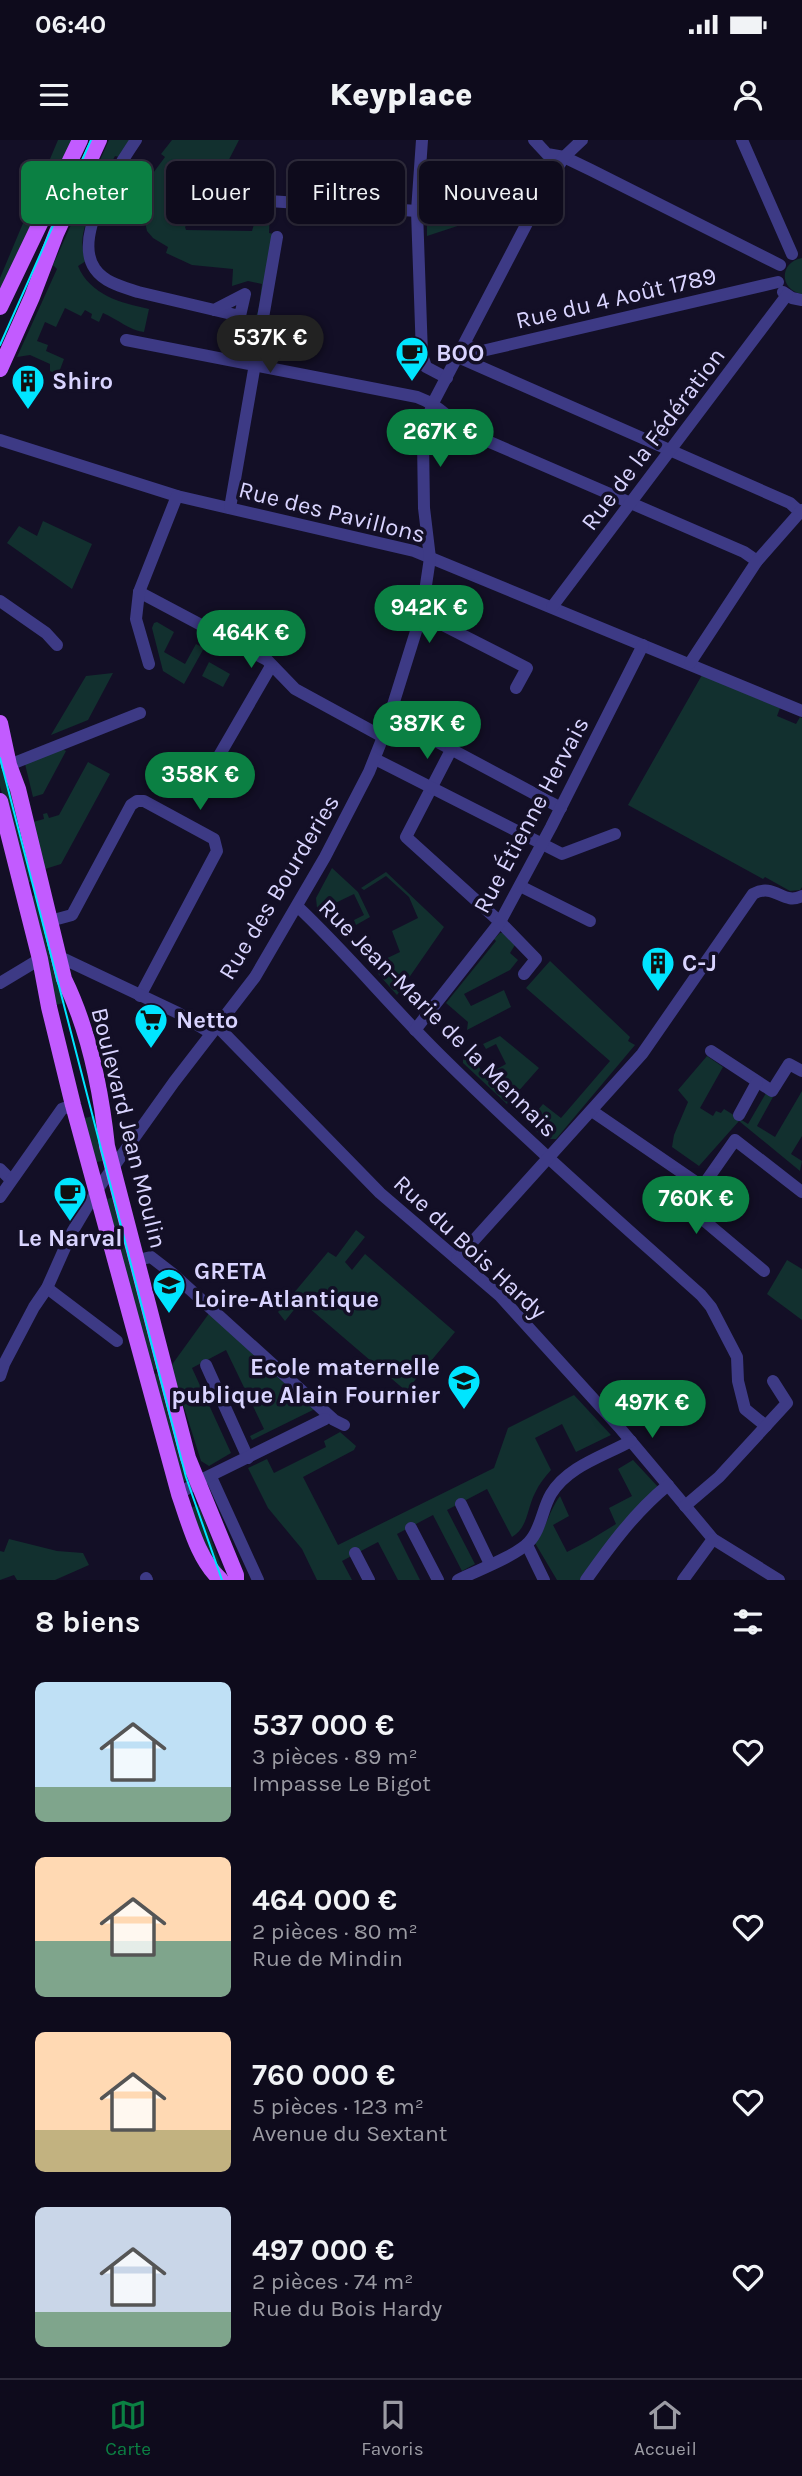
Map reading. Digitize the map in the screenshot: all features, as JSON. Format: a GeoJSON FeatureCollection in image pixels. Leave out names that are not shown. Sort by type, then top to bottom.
{"type":"FeatureCollection","features":[{"type":"Feature","properties":{"kind":"main road"},"geometry":{"type":"LineString","coordinates":[[0,307],[80,140]]}},
{"type":"Feature","properties":{"kind":"main road"},"geometry":{"type":"LineString","coordinates":[[0,369],[56,234],[99,140]]}},
{"type":"Feature","properties":{"kind":"main road","name":"Boulevard Jean Moulin"},"geometry":{"type":"LineString","coordinates":[[0,723],[9,765],[19,789],[59,959],[87,1041],[104,1111],[107,1146],[188,1458],[204,1480],[236,1580]]}},
{"type":"Feature","properties":{"kind":"main road","name":"Boulevard Jean Moulin"},"geometry":{"type":"LineString","coordinates":[[0,802],[40,958],[73,1105],[179,1494],[201,1551],[214,1574],[221,1580]]}},
{"type":"Feature","properties":{"kind":"street"},"geometry":{"type":"LineString","coordinates":[[136,140],[118,166],[92,225],[88,238],[94,268],[121,287],[214,310]]}},
{"type":"Feature","properties":{"kind":"street"},"geometry":{"type":"LineString","coordinates":[[422,140],[417,211],[423,363],[447,378]]}},
{"type":"Feature","properties":{"kind":"street"},"geometry":{"type":"LineString","coordinates":[[534,140],[547,154],[564,157],[780,265]]}},
{"type":"Feature","properties":{"kind":"street","name":"Rue des Bourderies"},"geometry":{"type":"LineString","coordinates":[[0,1376],[28,1318],[47,1288],[71,1234],[97,1190],[255,977],[354,804],[383,737],[422,612],[430,558],[424,508],[423,455],[425,428],[433,403],[548,183],[564,157],[582,140]]}},
{"type":"Feature","properties":{"kind":"street"},"geometry":{"type":"LineString","coordinates":[[742,140],[797,253],[780,265],[778,282],[787,295],[802,300]]}},
{"type":"Feature","properties":{"kind":"street"},"geometry":{"type":"LineString","coordinates":[[274,201],[417,211]]}},
{"type":"Feature","properties":{"kind":"street"},"geometry":{"type":"LineString","coordinates":[[230,508],[277,237]]}},
{"type":"Feature","properties":{"kind":"street","name":"Rue du 4 Août 1789"},"geometry":{"type":"LineString","coordinates":[[464,345],[482,351],[778,282]]}},
{"type":"Feature","properties":{"kind":"street","name":"Rue de la Fédération"},"geometry":{"type":"LineString","coordinates":[[552,607],[787,295]]}},
{"type":"Feature","properties":{"kind":"street"},"geometry":{"type":"LineString","coordinates":[[126,340],[414,396],[433,403],[466,431],[744,552],[757,561]]}},
{"type":"Feature","properties":{"kind":"street"},"geometry":{"type":"LineString","coordinates":[[458,358],[790,503],[801,511],[757,561],[690,663]]}},
{"type":"Feature","properties":{"kind":"street","name":"Rue des Pavillons"},"geometry":{"type":"LineString","coordinates":[[0,440],[177,496],[414,551],[802,711]]}},
{"type":"Feature","properties":{"kind":"street"},"geometry":{"type":"LineString","coordinates":[[149,664],[136,619],[139,592],[177,496]]}},
{"type":"Feature","properties":{"kind":"street"},"geometry":{"type":"LineString","coordinates":[[139,592],[263,658],[295,689],[383,737]]}},
{"type":"Feature","properties":{"kind":"street"},"geometry":{"type":"LineString","coordinates":[[0,601],[46,633],[57,645]]}},
{"type":"Feature","properties":{"kind":"street"},"geometry":{"type":"LineString","coordinates":[[422,612],[527,668],[516,688]]}},
{"type":"Feature","properties":{"kind":"street","name":"Rue Étienne Hervais"},"geometry":{"type":"LineString","coordinates":[[415,1030],[500,922],[643,645]]}},
{"type":"Feature","properties":{"kind":"street"},"geometry":{"type":"LineString","coordinates":[[210,768],[271,666]]}},
{"type":"Feature","properties":{"kind":"street"},"geometry":{"type":"LineString","coordinates":[[9,765],[140,713]]}},
{"type":"Feature","properties":{"kind":"street"},"geometry":{"type":"LineString","coordinates":[[432,739],[561,808]]}},
{"type":"Feature","properties":{"kind":"street"},"geometry":{"type":"LineString","coordinates":[[451,750],[405,837],[500,922],[536,959],[524,974]]}},
{"type":"Feature","properties":{"kind":"street"},"geometry":{"type":"LineString","coordinates":[[375,759],[562,854],[615,834]]}},
{"type":"Feature","properties":{"kind":"street"},"geometry":{"type":"LineString","coordinates":[[50,921],[72,915],[131,805],[136,801],[144,801],[214,839],[217,850],[140,996]]}},
{"type":"Feature","properties":{"kind":"street"},"geometry":{"type":"LineString","coordinates":[[520,886],[590,921]]}},
{"type":"Feature","properties":{"kind":"street"},"geometry":{"type":"LineString","coordinates":[[457,1259],[642,1054],[753,894],[762,889],[772,890],[785,898],[801,899]]}},
{"type":"Feature","properties":{"kind":"street","name":"Rue Jean-Marie de la Mennais"},"geometry":{"type":"LineString","coordinates":[[297,906],[336,943],[415,1030],[549,1159],[706,1301],[737,1357],[738,1381],[745,1409],[766,1426]]}},
{"type":"Feature","properties":{"kind":"street"},"geometry":{"type":"LineString","coordinates":[[0,983],[40,958]]}},
{"type":"Feature","properties":{"kind":"street","name":"Rue du Bois Hardy"},"geometry":{"type":"LineString","coordinates":[[59,959],[214,1030],[380,1193],[500,1296],[631,1441],[713,1539],[779,1580]]}},
{"type":"Feature","properties":{"kind":"street"},"geometry":{"type":"LineString","coordinates":[[711,1051],[772,1091],[789,1063],[802,1071]]}},
{"type":"Feature","properties":{"kind":"street"},"geometry":{"type":"LineString","coordinates":[[738,1115],[758,1082]]}},
{"type":"Feature","properties":{"kind":"street"},"geometry":{"type":"LineString","coordinates":[[0,1197],[62,1109],[73,1105]]}},
{"type":"Feature","properties":{"kind":"street"},"geometry":{"type":"LineString","coordinates":[[592,1111],[703,1187]]}},
{"type":"Feature","properties":{"kind":"street"},"geometry":{"type":"LineString","coordinates":[[764,1271],[688,1207],[735,1140],[802,1192]]}},
{"type":"Feature","properties":{"kind":"street"},"geometry":{"type":"LineString","coordinates":[[0,1169],[11,1180]]}},
{"type":"Feature","properties":{"kind":"street"},"geometry":{"type":"LineString","coordinates":[[138,1260],[150,1257],[173,1274],[334,1420],[344,1425]]}},
{"type":"Feature","properties":{"kind":"street"},"geometry":{"type":"LineString","coordinates":[[47,1288],[117,1341]]}},
{"type":"Feature","properties":{"kind":"street"},"geometry":{"type":"LineString","coordinates":[[206,1365],[248,1458]]}},
{"type":"Feature","properties":{"kind":"street"},"geometry":{"type":"LineString","coordinates":[[685,1506],[719,1477],[787,1403],[773,1381]]}},
{"type":"Feature","properties":{"kind":"street"},"geometry":{"type":"LineString","coordinates":[[179,1494],[325,1419]]}},
{"type":"Feature","properties":{"kind":"street"},"geometry":{"type":"LineString","coordinates":[[458,1580],[527,1545],[536,1533],[547,1502],[562,1480],[573,1471],[631,1441]]}},
{"type":"Feature","properties":{"kind":"street"},"geometry":{"type":"LineString","coordinates":[[204,1480],[258,1580]]}},
{"type":"Feature","properties":{"kind":"street"},"geometry":{"type":"LineString","coordinates":[[586,1580],[623,1531],[652,1498],[668,1485]]}},
{"type":"Feature","properties":{"kind":"street"},"geometry":{"type":"LineString","coordinates":[[461,1504],[490,1564]]}},
{"type":"Feature","properties":{"kind":"street"},"geometry":{"type":"LineString","coordinates":[[411,1528],[438,1580]]}},
{"type":"Feature","properties":{"kind":"street"},"geometry":{"type":"LineString","coordinates":[[683,1580],[713,1539]]}},
{"type":"Feature","properties":{"kind":"street"},"geometry":{"type":"LineString","coordinates":[[527,1545],[544,1580]]}},
{"type":"Feature","properties":{"kind":"street"},"geometry":{"type":"LineString","coordinates":[[355,1553],[369,1580]]}},
{"type":"Feature","properties":{"kind":"green space"},"geometry":{"type":"Polygon","coordinates":[[[58,140],[72,140],[62,161],[49,161],[58,140]]]}},
{"type":"Feature","properties":{"kind":"green space"},"geometry":{"type":"Polygon","coordinates":[[[109,140],[130,140],[119,157],[115,156],[112,161],[100,161],[109,140]]]}},
{"type":"Feature","properties":{"kind":"green space"},"geometry":{"type":"Polygon","coordinates":[[[172,140],[239,140],[228,161],[166,161],[166,224],[187,224],[186,230],[252,231],[254,224],[269,224],[269,233],[274,234],[257,332],[240,328],[252,323],[255,318],[262,284],[248,281],[232,286],[233,269],[192,265],[166,253],[168,247],[147,231],[145,224],[152,224],[152,175],[165,157],[161,154],[172,140]]]}},
{"type":"Feature","properties":{"kind":"green space"},"geometry":{"type":"Polygon","coordinates":[[[23,224],[33,224],[0,297],[0,278],[23,224]]]}},
{"type":"Feature","properties":{"kind":"green space"},"geometry":{"type":"Polygon","coordinates":[[[71,224],[86,224],[82,245],[86,261],[78,266],[83,276],[107,296],[149,309],[144,332],[103,313],[99,322],[91,318],[92,314],[85,310],[81,316],[65,308],[56,327],[45,322],[37,341],[48,345],[46,351],[64,359],[58,375],[50,371],[50,364],[30,355],[17,357],[57,269],[53,265],[71,224]]]}},
{"type":"Feature","properties":{"kind":"green space"},"geometry":{"type":"Polygon","coordinates":[[[427,224],[463,224],[427,236],[427,224]]]}},
{"type":"Feature","properties":{"kind":"green space"},"geometry":{"type":"Polygon","coordinates":[[[802,258],[802,294],[789,287],[785,276],[789,265],[802,258]]]}},
{"type":"Feature","properties":{"kind":"green space"},"geometry":{"type":"Polygon","coordinates":[[[43,521],[92,544],[72,589],[7,543],[19,526],[37,536],[43,521]]]}},
{"type":"Feature","properties":{"kind":"green space"},"geometry":{"type":"Polygon","coordinates":[[[157,622],[174,632],[164,652],[185,664],[196,644],[204,648],[184,684],[163,671],[152,628],[157,622]]]}},
{"type":"Feature","properties":{"kind":"green space"},"geometry":{"type":"Polygon","coordinates":[[[209,662],[230,674],[223,687],[202,676],[209,662]]]}},
{"type":"Feature","properties":{"kind":"green space"},"geometry":{"type":"Polygon","coordinates":[[[113,673],[88,720],[51,735],[86,676],[113,673]]]}},
{"type":"Feature","properties":{"kind":"green space"},"geometry":{"type":"Polygon","coordinates":[[[702,675],[780,708],[777,716],[796,724],[800,717],[802,718],[800,890],[790,891],[765,877],[763,879],[628,805],[702,675]]]}},
{"type":"Feature","properties":{"kind":"green space"},"geometry":{"type":"Polygon","coordinates":[[[62,749],[66,751],[43,794],[33,797],[25,764],[62,749]]]}},
{"type":"Feature","properties":{"kind":"green space"},"geometry":{"type":"Polygon","coordinates":[[[3,756],[35,881],[25,883],[0,786],[0,757],[3,756]]]}},
{"type":"Feature","properties":{"kind":"green space"},"geometry":{"type":"Polygon","coordinates":[[[88,762],[110,774],[61,864],[45,869],[33,822],[44,819],[43,814],[47,813],[49,818],[59,815],[88,762]]]}},
{"type":"Feature","properties":{"kind":"green space"},"geometry":{"type":"Polygon","coordinates":[[[332,868],[358,892],[370,917],[356,925],[354,920],[364,915],[354,894],[331,905],[341,926],[337,928],[317,908],[316,898],[332,868]]]}},
{"type":"Feature","properties":{"kind":"green space"},"geometry":{"type":"Polygon","coordinates":[[[386,872],[444,927],[397,995],[356,949],[369,943],[379,962],[400,952],[392,931],[418,918],[409,897],[386,876],[364,890],[361,888],[386,872]]]}},
{"type":"Feature","properties":{"kind":"green space"},"geometry":{"type":"Polygon","coordinates":[[[39,894],[71,1001],[52,1006],[29,897],[39,894]]]}},
{"type":"Feature","properties":{"kind":"green space"},"geometry":{"type":"Polygon","coordinates":[[[500,933],[515,945],[510,953],[518,960],[510,970],[464,994],[471,1006],[504,990],[511,1007],[467,1030],[468,1022],[446,1003],[500,933]]]}},
{"type":"Feature","properties":{"kind":"green space"},"geometry":{"type":"Polygon","coordinates":[[[550,961],[630,1037],[628,1041],[635,1045],[556,1139],[545,1139],[527,1123],[543,1104],[561,1118],[610,1061],[526,988],[550,961]]]}},
{"type":"Feature","properties":{"kind":"green space"},"geometry":{"type":"Polygon","coordinates":[[[500,1036],[539,1068],[507,1104],[463,1063],[463,1054],[476,1048],[478,1053],[473,1056],[484,1076],[506,1064],[496,1044],[486,1049],[483,1044],[500,1036]]]}},
{"type":"Feature","properties":{"kind":"green space"},"geometry":{"type":"Polygon","coordinates":[[[707,1056],[723,1067],[700,1108],[713,1116],[716,1111],[721,1113],[724,1109],[748,1124],[766,1093],[773,1097],[757,1126],[775,1137],[802,1091],[802,1136],[791,1154],[802,1161],[800,1171],[739,1121],[699,1166],[672,1147],[674,1135],[688,1102],[678,1090],[707,1056]]]}},
{"type":"Feature","properties":{"kind":"green space"},"geometry":{"type":"Polygon","coordinates":[[[101,1114],[107,1160],[97,1162],[81,1119],[101,1114]]]}},
{"type":"Feature","properties":{"kind":"green space"},"geometry":{"type":"Polygon","coordinates":[[[117,1196],[161,1368],[150,1371],[107,1199],[117,1196]]]}},
{"type":"Feature","properties":{"kind":"green space"},"geometry":{"type":"Polygon","coordinates":[[[356,1230],[365,1237],[345,1262],[352,1270],[365,1254],[455,1332],[406,1391],[301,1301],[285,1321],[278,1312],[328,1252],[336,1257],[356,1230]]]}},
{"type":"Feature","properties":{"kind":"green space"},"geometry":{"type":"Polygon","coordinates":[[[787,1260],[802,1269],[802,1320],[767,1294],[787,1260]]]}},
{"type":"Feature","properties":{"kind":"green space"},"geometry":{"type":"Polygon","coordinates":[[[210,1312],[317,1408],[252,1440],[250,1436],[264,1429],[226,1350],[192,1368],[231,1453],[209,1466],[201,1461],[171,1366],[210,1312]]]}},
{"type":"Feature","properties":{"kind":"green space"},"geometry":{"type":"Polygon","coordinates":[[[162,1372],[190,1480],[180,1482],[151,1375],[162,1372]]]}},
{"type":"Feature","properties":{"kind":"green space"},"geometry":{"type":"Polygon","coordinates":[[[574,1395],[611,1435],[576,1452],[562,1424],[535,1438],[551,1470],[532,1499],[524,1523],[512,1537],[487,1489],[447,1510],[475,1564],[462,1571],[433,1515],[397,1534],[420,1580],[398,1580],[378,1542],[342,1561],[352,1580],[317,1580],[302,1549],[268,1508],[248,1468],[267,1459],[274,1473],[326,1447],[324,1441],[340,1432],[356,1446],[354,1450],[303,1477],[338,1545],[494,1468],[508,1428],[574,1395]]]}},
{"type":"Feature","properties":{"kind":"green space"},"geometry":{"type":"Polygon","coordinates":[[[633,1460],[659,1488],[581,1580],[557,1580],[535,1543],[556,1502],[560,1496],[569,1516],[553,1525],[567,1552],[616,1524],[609,1508],[632,1496],[618,1469],[633,1460]]]}},
{"type":"Feature","properties":{"kind":"green space"},"geometry":{"type":"Polygon","coordinates":[[[199,1505],[224,1575],[217,1570],[186,1509],[199,1505]]]}},
{"type":"Feature","properties":{"kind":"green space"},"geometry":{"type":"Polygon","coordinates":[[[9,1539],[57,1551],[83,1553],[89,1565],[55,1580],[17,1580],[14,1575],[0,1580],[0,1551],[4,1552],[9,1539]]]}},
{"type":"Feature","properties":{"kind":"tram line"},"geometry":{"type":"LineString","coordinates":[[0,345],[91,140]]}},
{"type":"Feature","properties":{"kind":"tram line"},"geometry":{"type":"LineString","coordinates":[[0,758],[186,1477],[222,1580]]}},
{"type":"Feature","properties":{"kind":"place","name":"BOO"},"geometry":{"type":"Point","coordinates":[412,383]}},
{"type":"Feature","properties":{"kind":"place","name":"Shiro"},"geometry":{"type":"Point","coordinates":[28,411]}},
{"type":"Feature","properties":{"kind":"place","name":"C-J"},"geometry":{"type":"Point","coordinates":[658,993]}},
{"type":"Feature","properties":{"kind":"place","name":"Netto"},"geometry":{"type":"Point","coordinates":[151,1050]}},
{"type":"Feature","properties":{"kind":"place","name":"Le Narval"},"geometry":{"type":"Point","coordinates":[70,1223]}},
{"type":"Feature","properties":{"kind":"place","name":"GRETA Loire-Atlantique"},"geometry":{"type":"Point","coordinates":[169,1315]}},
{"type":"Feature","properties":{"kind":"place","name":"Ecole maternelle publique Alain Fournier"},"geometry":{"type":"Point","coordinates":[464,1411]}}]}
